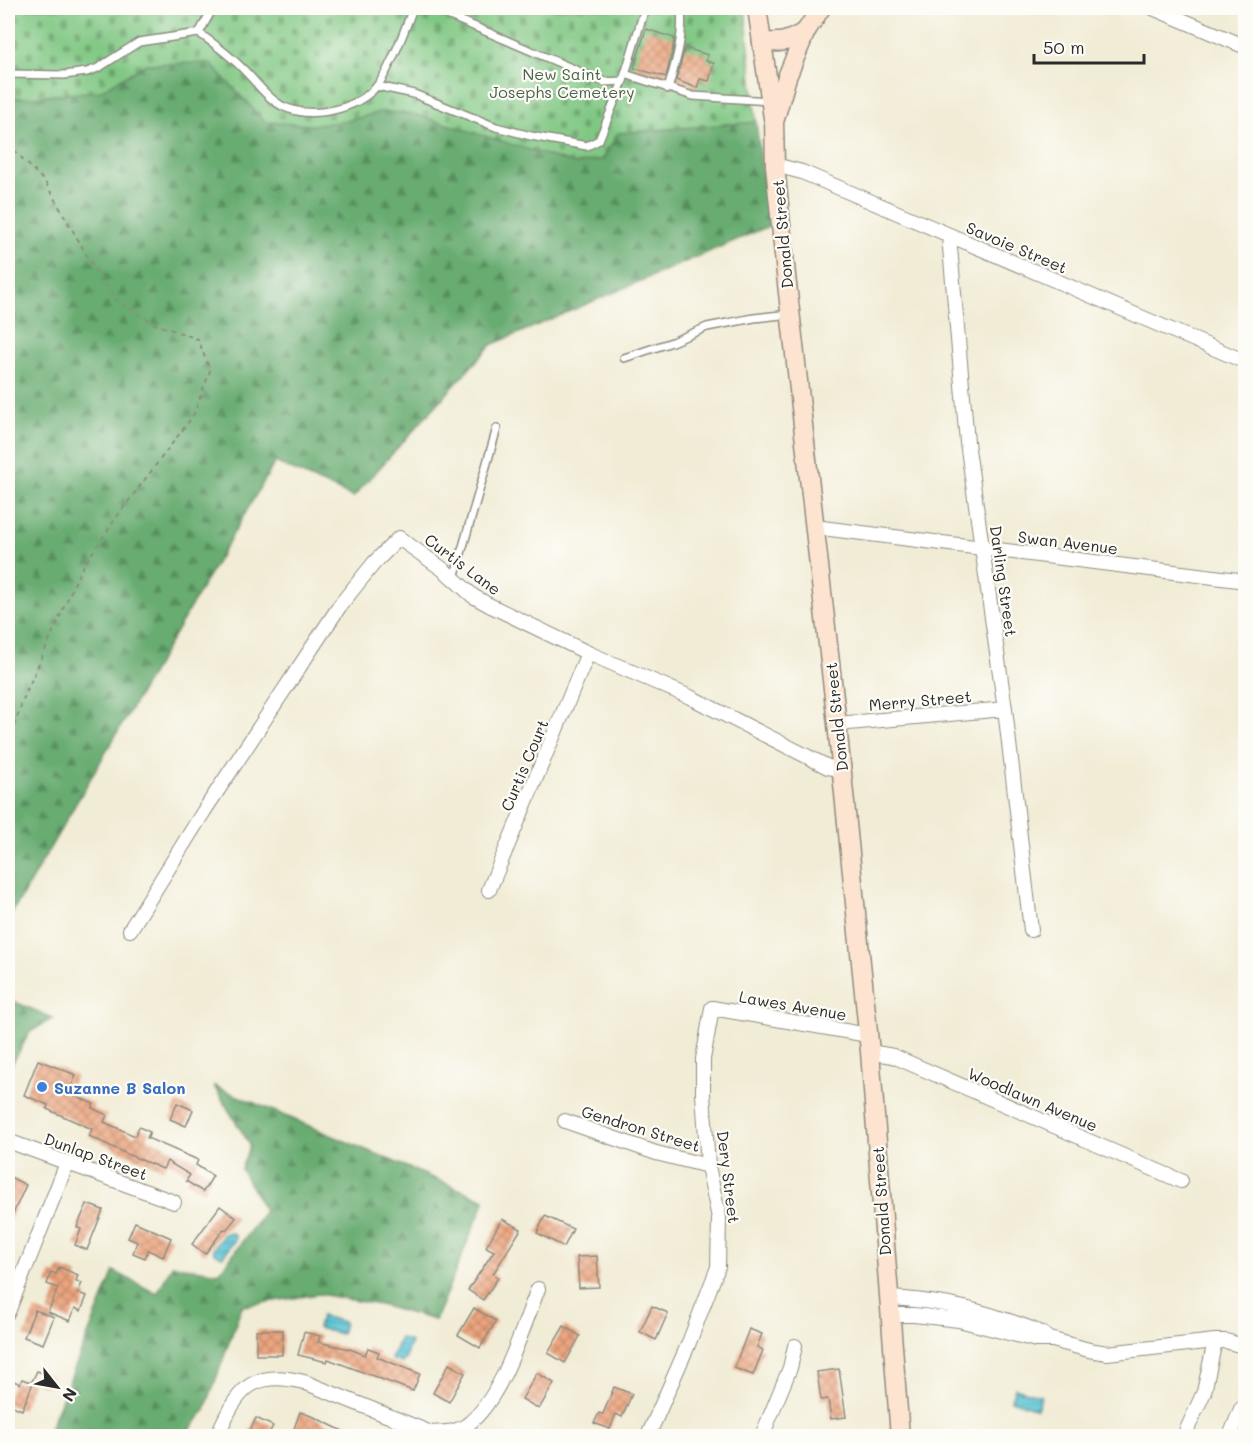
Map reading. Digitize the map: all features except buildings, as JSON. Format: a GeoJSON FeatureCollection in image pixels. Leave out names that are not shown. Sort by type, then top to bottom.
{"type":"FeatureCollection","features":[{"type":"Feature","properties":{"kind":"street"},"geometry":{"type":"LineString","coordinates":[[757,8],[774,122]]}},
{"type":"Feature","properties":{"kind":"street","name":"Donald Street"},"geometry":{"type":"LineString","coordinates":[[821,8],[806,31],[787,77],[774,122],[776,165],[869,1043],[900,1437]]}},
{"type":"Feature","properties":{"kind":"street"},"geometry":{"type":"LineString","coordinates":[[1153,8],[1245,47]]}},
{"type":"Feature","properties":{"kind":"street"},"geometry":{"type":"LineString","coordinates":[[762,42],[782,43],[806,31]]}},
{"type":"Feature","properties":{"kind":"street","name":"Savoie Street"},"geometry":{"type":"LineString","coordinates":[[776,165],[802,172],[1245,362]]}},
{"type":"Feature","properties":{"kind":"street","name":"Darling Street"},"geometry":{"type":"LineString","coordinates":[[949,236],[968,442],[1005,709],[1031,930]]}},
{"type":"Feature","properties":{"kind":"street","name":"Swan Avenue"},"geometry":{"type":"LineString","coordinates":[[814,527],[1245,581]]}},
{"type":"Feature","properties":{"kind":"street","name":"Curtis Lane"},"geometry":{"type":"LineString","coordinates":[[130,930],[204,811],[341,604],[374,563],[399,538],[473,596],[489,605],[588,653],[690,697],[828,767],[841,769]]}},
{"type":"Feature","properties":{"kind":"street","name":"Curtis Court"},"geometry":{"type":"LineString","coordinates":[[489,890],[588,653]]}},
{"type":"Feature","properties":{"kind":"street","name":"Merry Street"},"geometry":{"type":"LineString","coordinates":[[837,724],[1005,709]]}},
{"type":"Feature","properties":{"kind":"street","name":"Lawes Avenue"},"geometry":{"type":"LineString","coordinates":[[712,1008],[869,1043]]}},
{"type":"Feature","properties":{"kind":"street","name":"Dery Street"},"geometry":{"type":"LineString","coordinates":[[648,1437],[688,1345],[718,1267],[719,1218],[708,1166],[703,1094],[703,1059],[712,1008]]}},
{"type":"Feature","properties":{"kind":"street","name":"Woodlawn Avenue"},"geometry":{"type":"LineString","coordinates":[[869,1043],[893,1056],[1180,1181]]}},
{"type":"Feature","properties":{"kind":"street","name":"Gendron Street"},"geometry":{"type":"LineString","coordinates":[[565,1122],[656,1153],[708,1166]]}},
{"type":"Feature","properties":{"kind":"street","name":"Dunlap Street"},"geometry":{"type":"LineString","coordinates":[[8,1141],[174,1203]]}},
{"type":"Feature","properties":{"kind":"street"},"geometry":{"type":"LineString","coordinates":[[8,1312],[13,1283],[68,1163]]}},
{"type":"Feature","properties":{"kind":"street"},"geometry":{"type":"LineString","coordinates":[[218,1437],[230,1407],[245,1388],[263,1379],[285,1377],[304,1382],[431,1433],[450,1432],[466,1426],[487,1405],[498,1385],[538,1289]]}},
{"type":"Feature","properties":{"kind":"street"},"geometry":{"type":"LineString","coordinates":[[889,1306],[975,1323],[1036,1340],[1053,1340],[1089,1350],[1115,1353],[1215,1341],[1226,1341],[1245,1347]]}},
{"type":"Feature","properties":{"kind":"street"},"geometry":{"type":"LineString","coordinates":[[1184,1437],[1204,1392],[1215,1341]]}},
{"type":"Feature","properties":{"kind":"street"},"geometry":{"type":"LineString","coordinates":[[762,1437],[790,1368],[795,1346]]}},
{"type":"Feature","properties":{"kind":"street"},"geometry":{"type":"LineString","coordinates":[[1230,1437],[1241,1409],[1245,1411]]}},
{"type":"Feature","properties":{"kind":"lane"},"geometry":{"type":"LineString","coordinates":[[199,33],[213,8]]}},
{"type":"Feature","properties":{"kind":"lane"},"geometry":{"type":"LineString","coordinates":[[8,74],[64,75],[87,72],[98,68],[139,42],[199,33],[221,48],[263,92],[282,106],[303,112],[330,111],[360,100],[377,86],[413,8]]}},
{"type":"Feature","properties":{"kind":"lane"},"geometry":{"type":"LineString","coordinates":[[430,8],[604,82],[624,78],[693,96],[770,101]]}},
{"type":"Feature","properties":{"kind":"lane"},"geometry":{"type":"LineString","coordinates":[[377,86],[414,94],[496,127],[587,146],[599,140],[624,78],[645,8]]}},
{"type":"Feature","properties":{"kind":"lane"},"geometry":{"type":"LineString","coordinates":[[668,89],[680,50],[683,26],[681,8]]}},
{"type":"Feature","properties":{"kind":"lane"},"geometry":{"type":"LineString","coordinates":[[624,358],[672,342],[707,327],[738,320],[790,314]]}},
{"type":"Feature","properties":{"kind":"lane"},"geometry":{"type":"LineString","coordinates":[[454,579],[497,428]]}},
{"type":"Feature","properties":{"kind":"path"},"geometry":{"type":"LineString","coordinates":[[8,144],[45,182],[97,273],[117,300],[155,324],[198,339],[210,371],[193,416],[118,515],[80,571],[25,695],[8,742]]}},
{"type":"Feature","properties":{"kind":"green space","name":"New Saint Josephs Cemetery"},"geometry":{"type":"Polygon","coordinates":[[[8,8],[745,8],[756,122],[618,133],[603,159],[575,164],[417,115],[384,111],[347,121],[313,125],[265,122],[210,63],[146,64],[100,91],[19,98],[8,96],[8,8]]]}},
{"type":"Feature","properties":{"kind":"green space"},"geometry":{"type":"Polygon","coordinates":[[[210,63],[265,122],[313,125],[347,121],[384,111],[417,115],[575,164],[603,159],[618,133],[756,122],[769,226],[491,345],[353,497],[275,462],[8,920],[8,96],[19,98],[100,91],[146,64],[210,63]]]}},
{"type":"Feature","properties":{"kind":"green space"},"geometry":{"type":"Polygon","coordinates":[[[8,999],[53,1018],[30,1032],[8,1071],[8,999]]]}},
{"type":"Feature","properties":{"kind":"green space"},"geometry":{"type":"Polygon","coordinates":[[[214,1086],[485,1200],[435,1320],[380,1305],[319,1294],[242,1306],[205,1410],[185,1436],[47,1436],[114,1271],[157,1294],[172,1265],[219,1273],[265,1211],[241,1169],[250,1145],[214,1086]]]}},
{"type":"Feature","properties":{"kind":"water"},"geometry":{"type":"Polygon","coordinates":[[[225,1233],[235,1235],[235,1240],[223,1256],[220,1256],[213,1249],[225,1233]]]}},
{"type":"Feature","properties":{"kind":"water"},"geometry":{"type":"Polygon","coordinates":[[[321,1316],[344,1322],[341,1334],[318,1328],[321,1316]]]}},
{"type":"Feature","properties":{"kind":"water"},"geometry":{"type":"Polygon","coordinates":[[[400,1338],[411,1342],[402,1363],[391,1359],[400,1338]]]}},
{"type":"Feature","properties":{"kind":"water"},"geometry":{"type":"Polygon","coordinates":[[[1015,1388],[1041,1396],[1037,1409],[1011,1400],[1015,1388]]]}},
{"type":"Feature","properties":{"kind":"place","name":"Suzanne B Salon"},"geometry":{"type":"Point","coordinates":[42,1087]}}]}
